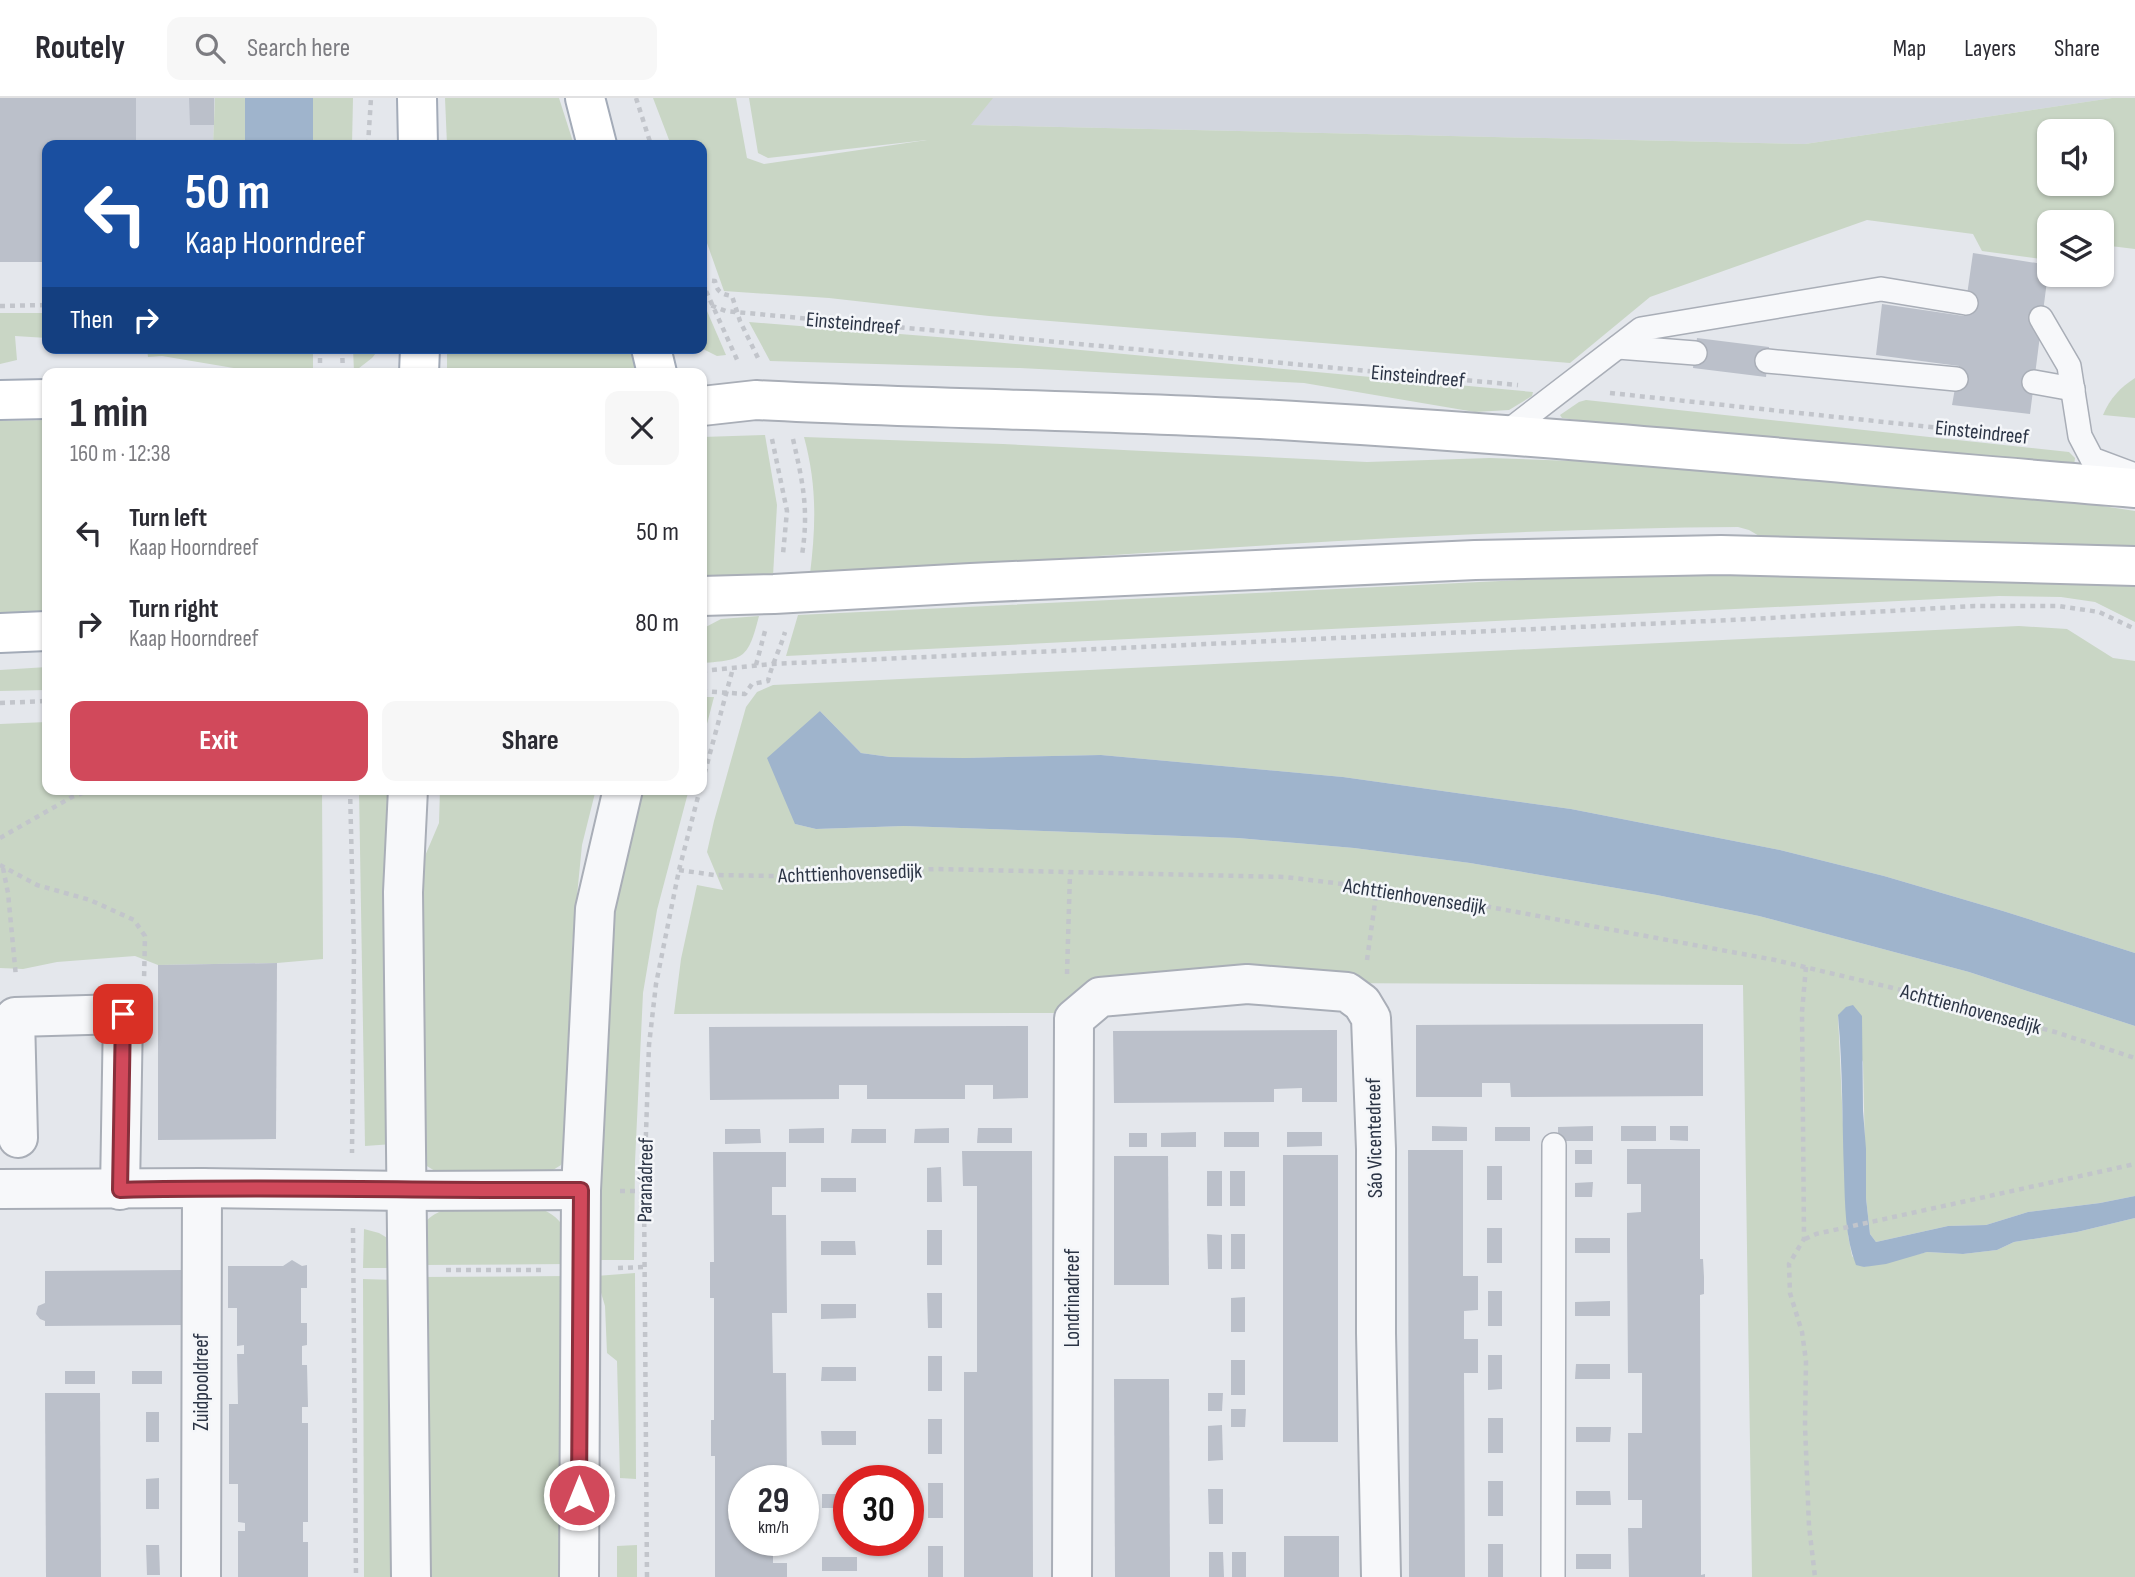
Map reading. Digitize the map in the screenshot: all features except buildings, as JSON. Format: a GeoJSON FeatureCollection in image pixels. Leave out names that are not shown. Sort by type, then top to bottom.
{"type":"FeatureCollection","features":[{"type":"Feature","properties":{"kind":"main road"},"geometry":{"type":"LineString","coordinates":[[417,98],[418,140]]}},
{"type":"Feature","properties":{"kind":"main road"},"geometry":{"type":"LineString","coordinates":[[585,98],[596,140]]}},
{"type":"Feature","properties":{"kind":"main road"},"geometry":{"type":"LineString","coordinates":[[0,400],[42,398]]}},
{"type":"Feature","properties":{"kind":"main road","name":"Einsteindreef"},"geometry":{"type":"LineString","coordinates":[[707,406],[766,400],[1308,421],[2135,488]]}},
{"type":"Feature","properties":{"kind":"main road"},"geometry":{"type":"LineString","coordinates":[[707,596],[1475,560],[1721,555],[2135,565]]}},
{"type":"Feature","properties":{"kind":"main road"},"geometry":{"type":"LineString","coordinates":[[0,633],[42,631]]}},
{"type":"Feature","properties":{"kind":"street"},"geometry":{"type":"LineString","coordinates":[[408,795],[403,892],[411,1577]]}},
{"type":"Feature","properties":{"kind":"street"},"geometry":{"type":"LineString","coordinates":[[579,1577],[581,1190],[596,908],[622,795]]}},
{"type":"Feature","properties":{"kind":"street"},"geometry":{"type":"LineString","coordinates":[[1073,1019],[1100,997],[1247,984],[1346,992],[1362,1003]]}},
{"type":"Feature","properties":{"kind":"street","name":"Sáo Vicentedreef"},"geometry":{"type":"LineString","coordinates":[[1362,1003],[1371,1018],[1376,1149],[1376,1333],[1381,1577]]}},
{"type":"Feature","properties":{"kind":"street"},"geometry":{"type":"LineString","coordinates":[[18,1138],[15,1017],[123,1014],[120,1190]]}},
{"type":"Feature","properties":{"kind":"street","name":"Londrinadreef"},"geometry":{"type":"LineString","coordinates":[[1072,1577],[1073,1019]]}},
{"type":"Feature","properties":{"kind":"street","name":"Zuidpooldreef"},"geometry":{"type":"LineString","coordinates":[[201,1577],[202,1188]]}},
{"type":"Feature","properties":{"kind":"street"},"geometry":{"type":"LineString","coordinates":[[0,1189],[581,1190]]}},
{"type":"Feature","properties":{"kind":"lane"},"geometry":{"type":"LineString","coordinates":[[1503,435],[1641,329],[1881,289],[1957,306]]}},
{"type":"Feature","properties":{"kind":"lane"},"geometry":{"type":"LineString","coordinates":[[2041,318],[2069,366],[2080,436],[2092,459],[2135,475]]}},
{"type":"Feature","properties":{"kind":"lane"},"geometry":{"type":"LineString","coordinates":[[1618,347],[1695,352]]}},
{"type":"Feature","properties":{"kind":"lane"},"geometry":{"type":"LineString","coordinates":[[1767,361],[1956,379]]}},
{"type":"Feature","properties":{"kind":"lane"},"geometry":{"type":"LineString","coordinates":[[2034,382],[2073,389]]}},
{"type":"Feature","properties":{"kind":"lane"},"geometry":{"type":"LineString","coordinates":[[1553,1577],[1554,1145]]}},
{"type":"Feature","properties":{"kind":"path"},"geometry":{"type":"LineString","coordinates":[[369,140],[371,98]]}},
{"type":"Feature","properties":{"kind":"path"},"geometry":{"type":"LineString","coordinates":[[636,98],[649,140]]}},
{"type":"Feature","properties":{"kind":"path"},"geometry":{"type":"LineString","coordinates":[[707,281],[715,281],[717,290],[732,296],[766,400],[786,511],[781,569],[785,594],[780,651],[772,664],[768,681],[752,684],[745,694],[707,691]]}},
{"type":"Feature","properties":{"kind":"path"},"geometry":{"type":"LineString","coordinates":[[707,294],[766,400],[793,439],[805,490],[806,527],[785,594],[756,665]]}},
{"type":"Feature","properties":{"kind":"path","name":"Einsteindreef"},"geometry":{"type":"LineString","coordinates":[[707,303],[726,311],[1563,389],[1995,434]]}},
{"type":"Feature","properties":{"kind":"path"},"geometry":{"type":"LineString","coordinates":[[0,306],[42,305]]}},
{"type":"Feature","properties":{"kind":"path"},"geometry":{"type":"LineString","coordinates":[[707,671],[772,664],[1975,606],[2059,606],[2099,612],[2135,629]]}},
{"type":"Feature","properties":{"kind":"path"},"geometry":{"type":"LineString","coordinates":[[707,764],[733,668]]}},
{"type":"Feature","properties":{"kind":"path"},"geometry":{"type":"LineString","coordinates":[[0,704],[42,701]]}},
{"type":"Feature","properties":{"kind":"path"},"geometry":{"type":"LineString","coordinates":[[0,838],[75,795]]}},
{"type":"Feature","properties":{"kind":"path"},"geometry":{"type":"LineString","coordinates":[[351,795],[356,1577]]}},
{"type":"Feature","properties":{"kind":"path","name":"Paranádreef"},"geometry":{"type":"LineString","coordinates":[[647,1577],[644,1191],[649,1045],[656,984],[679,870],[698,795]]}},
{"type":"Feature","properties":{"kind":"path"},"geometry":{"type":"LineString","coordinates":[[1,867],[37,885],[90,900],[134,920],[145,936],[144,984],[123,1014]]}},
{"type":"Feature","properties":{"kind":"path"},"geometry":{"type":"LineString","coordinates":[[1,867],[16,968],[15,1017]]}},
{"type":"Feature","properties":{"kind":"path","name":"Achttienhovensedijk"},"geometry":{"type":"LineString","coordinates":[[679,870],[714,875],[773,876],[937,870],[1285,877],[1409,892],[1807,967],[2042,1028],[2135,1058]]}},
{"type":"Feature","properties":{"kind":"path"},"geometry":{"type":"LineString","coordinates":[[1070,873],[1067,1004],[1073,1019]]}},
{"type":"Feature","properties":{"kind":"path"},"geometry":{"type":"LineString","coordinates":[[1362,1003],[1377,888]]}},
{"type":"Feature","properties":{"kind":"path"},"geometry":{"type":"LineString","coordinates":[[1807,967],[1802,1012],[1804,1239],[1789,1264],[1790,1293],[1802,1332],[1806,1362],[1808,1501],[1815,1577]]}},
{"type":"Feature","properties":{"kind":"path"},"geometry":{"type":"LineString","coordinates":[[1804,1239],[1837,1229],[2135,1164]]}},
{"type":"Feature","properties":{"kind":"path"},"geometry":{"type":"LineString","coordinates":[[353,1272],[645,1267]]}},
{"type":"Feature","properties":{"kind":"shaded area"},"geometry":{"type":"Polygon","coordinates":[[[0,98],[215,98],[213,140],[42,140],[42,262],[0,262],[0,98]]]}},
{"type":"Feature","properties":{"kind":"shaded area"},"geometry":{"type":"Polygon","coordinates":[[[762,98],[2112,98],[1805,144],[970,125],[762,98]]]}},
{"type":"Feature","properties":{"kind":"green space"},"geometry":{"type":"Polygon","coordinates":[[[215,98],[245,98],[245,140],[213,140],[215,98]]]}},
{"type":"Feature","properties":{"kind":"green space"},"geometry":{"type":"Polygon","coordinates":[[[313,98],[353,98],[352,140],[313,140],[313,98]]]}},
{"type":"Feature","properties":{"kind":"green space"},"geometry":{"type":"Polygon","coordinates":[[[445,98],[559,98],[572,140],[447,140],[445,98]]]}},
{"type":"Feature","properties":{"kind":"green space"},"geometry":{"type":"Polygon","coordinates":[[[653,98],[736,98],[747,158],[764,164],[927,140],[768,158],[758,153],[749,98],[993,98],[971,125],[1805,144],[2112,98],[2135,98],[2135,249],[2114,246],[2114,210],[2037,210],[2037,258],[1982,251],[1973,234],[1867,220],[1650,297],[1570,363],[989,316],[829,298],[724,291],[707,243],[707,140],[669,140],[653,98]]]}},
{"type":"Feature","properties":{"kind":"green space"},"geometry":{"type":"Polygon","coordinates":[[[707,311],[726,355],[717,356],[707,351],[707,311]]]}},
{"type":"Feature","properties":{"kind":"green space"},"geometry":{"type":"Polygon","coordinates":[[[0,313],[42,313],[42,338],[15,336],[17,360],[0,364],[0,313]]]}},
{"type":"Feature","properties":{"kind":"green space"},"geometry":{"type":"Polygon","coordinates":[[[749,322],[1533,392],[1532,396],[1509,410],[1475,412],[1304,383],[1020,368],[770,361],[749,322]]]}},
{"type":"Feature","properties":{"kind":"green space"},"geometry":{"type":"Polygon","coordinates":[[[148,354],[313,354],[313,368],[234,368],[162,356],[148,357],[148,354]]]}},
{"type":"Feature","properties":{"kind":"green space"},"geometry":{"type":"Polygon","coordinates":[[[353,354],[375,354],[359,368],[354,368],[353,354]]]}},
{"type":"Feature","properties":{"kind":"green space"},"geometry":{"type":"Polygon","coordinates":[[[447,354],[636,354],[640,368],[447,368],[447,354]]]}},
{"type":"Feature","properties":{"kind":"green space"},"geometry":{"type":"Polygon","coordinates":[[[2135,378],[2135,418],[2103,415],[2116,394],[2135,378]]]}},
{"type":"Feature","properties":{"kind":"green space"},"geometry":{"type":"Polygon","coordinates":[[[1586,400],[2069,452],[2075,458],[2074,466],[2064,468],[1584,421],[1562,418],[1560,415],[1586,400]]]}},
{"type":"Feature","properties":{"kind":"green space"},"geometry":{"type":"Polygon","coordinates":[[[42,420],[42,617],[0,620],[0,421],[42,420]]]}},
{"type":"Feature","properties":{"kind":"green space"},"geometry":{"type":"Polygon","coordinates":[[[765,435],[777,505],[773,576],[707,581],[707,437],[765,435]]]}},
{"type":"Feature","properties":{"kind":"green space"},"geometry":{"type":"Polygon","coordinates":[[[804,437],[1367,462],[1490,458],[1602,462],[2064,500],[2135,511],[2135,551],[1766,540],[1738,527],[1622,529],[1390,538],[810,574],[814,505],[804,437]]]}},
{"type":"Feature","properties":{"kind":"green space"},"geometry":{"type":"Polygon","coordinates":[[[1943,573],[2135,579],[2135,622],[2095,602],[2061,597],[1999,596],[786,656],[798,615],[1627,575],[1943,573]]]}},
{"type":"Feature","properties":{"kind":"green space"},"geometry":{"type":"Polygon","coordinates":[[[759,616],[752,641],[742,654],[736,658],[707,662],[707,626],[721,619],[759,616]]]}},
{"type":"Feature","properties":{"kind":"green space"},"geometry":{"type":"Polygon","coordinates":[[[2019,626],[2067,629],[2113,658],[2135,661],[2135,953],[1884,876],[1780,850],[1571,809],[1343,777],[1101,755],[890,757],[861,753],[820,711],[795,824],[816,829],[904,826],[1238,838],[1354,848],[1470,863],[1657,895],[1759,916],[1969,972],[2135,1026],[2135,1196],[2028,1212],[1986,1225],[1948,1226],[1876,1242],[1870,1234],[1866,1198],[1863,1062],[1838,1015],[1848,1235],[1852,1256],[1864,1267],[1927,1252],[1963,1254],[1997,1250],[2014,1242],[2077,1232],[2135,1218],[2135,1577],[1752,1577],[1743,985],[1102,982],[1061,1013],[674,1014],[681,959],[697,885],[723,890],[707,852],[746,707],[757,692],[773,685],[2019,626]]]}},
{"type":"Feature","properties":{"kind":"green space"},"geometry":{"type":"Polygon","coordinates":[[[42,667],[42,690],[0,691],[0,670],[42,667]]]}},
{"type":"Feature","properties":{"kind":"green space"},"geometry":{"type":"Polygon","coordinates":[[[707,697],[714,697],[707,724],[707,697]]]}},
{"type":"Feature","properties":{"kind":"green space"},"geometry":{"type":"Polygon","coordinates":[[[42,722],[42,795],[322,795],[323,959],[277,963],[158,965],[135,956],[57,962],[23,969],[0,968],[0,724],[42,722]]]}},
{"type":"Feature","properties":{"kind":"green space"},"geometry":{"type":"Polygon","coordinates":[[[359,795],[394,795],[393,1144],[365,1146],[359,795]]]}},
{"type":"Feature","properties":{"kind":"green space"},"geometry":{"type":"Polygon","coordinates":[[[440,795],[594,795],[582,845],[572,946],[568,1148],[561,1165],[545,1175],[443,1176],[422,1163],[416,877],[439,823],[440,795]]]}},
{"type":"Feature","properties":{"kind":"green space"},"geometry":{"type":"Polygon","coordinates":[[[641,795],[687,795],[657,910],[643,993],[635,1162],[634,1260],[592,1260],[609,943],[619,879],[641,795]]]}},
{"type":"Feature","properties":{"kind":"green space"},"geometry":{"type":"Polygon","coordinates":[[[544,1210],[558,1220],[565,1232],[568,1264],[420,1265],[419,1240],[422,1227],[441,1211],[544,1210]]]}},
{"type":"Feature","properties":{"kind":"green space"},"geometry":{"type":"Polygon","coordinates":[[[364,1229],[389,1239],[395,1268],[363,1268],[364,1229]]]}},
{"type":"Feature","properties":{"kind":"green space"},"geometry":{"type":"Polygon","coordinates":[[[635,1273],[636,1479],[620,1478],[617,1361],[607,1353],[605,1306],[596,1276],[635,1273]]]}},
{"type":"Feature","properties":{"kind":"green space"},"geometry":{"type":"Polygon","coordinates":[[[568,1276],[567,1577],[420,1577],[420,1277],[568,1276]]]}},
{"type":"Feature","properties":{"kind":"green space"},"geometry":{"type":"Polygon","coordinates":[[[363,1279],[395,1280],[397,1577],[364,1577],[363,1279]]]}},
{"type":"Feature","properties":{"kind":"green space"},"geometry":{"type":"Polygon","coordinates":[[[637,1545],[637,1577],[617,1577],[617,1546],[637,1545]]]}},
{"type":"Feature","properties":{"kind":"water"},"geometry":{"type":"Polygon","coordinates":[[[245,98],[313,98],[313,140],[245,140],[245,98]]]}},
{"type":"Feature","properties":{"kind":"water"},"geometry":{"type":"Polygon","coordinates":[[[820,711],[861,753],[890,757],[964,758],[1101,755],[1343,777],[1571,809],[1780,850],[1884,876],[2135,953],[2135,1026],[1969,972],[1759,916],[1657,895],[1470,863],[1354,848],[1238,838],[904,826],[816,829],[795,824],[767,758],[820,711]]]}},
{"type":"Feature","properties":{"kind":"water"},"geometry":{"type":"Polygon","coordinates":[[[1853,1005],[1862,1016],[1866,1198],[1870,1234],[1876,1242],[1948,1226],[1986,1225],[2028,1212],[2135,1196],[2135,1218],[2077,1232],[2014,1242],[1997,1250],[1963,1254],[1927,1252],[1886,1264],[1864,1267],[1856,1265],[1845,1208],[1838,1015],[1846,1007],[1853,1005]]]}},
{"type":"Feature","properties":{"kind":"route"},"geometry":{"type":"LineString","coordinates":[[123,1014],[120,1190],[581,1190],[579,1495]]}}]}
